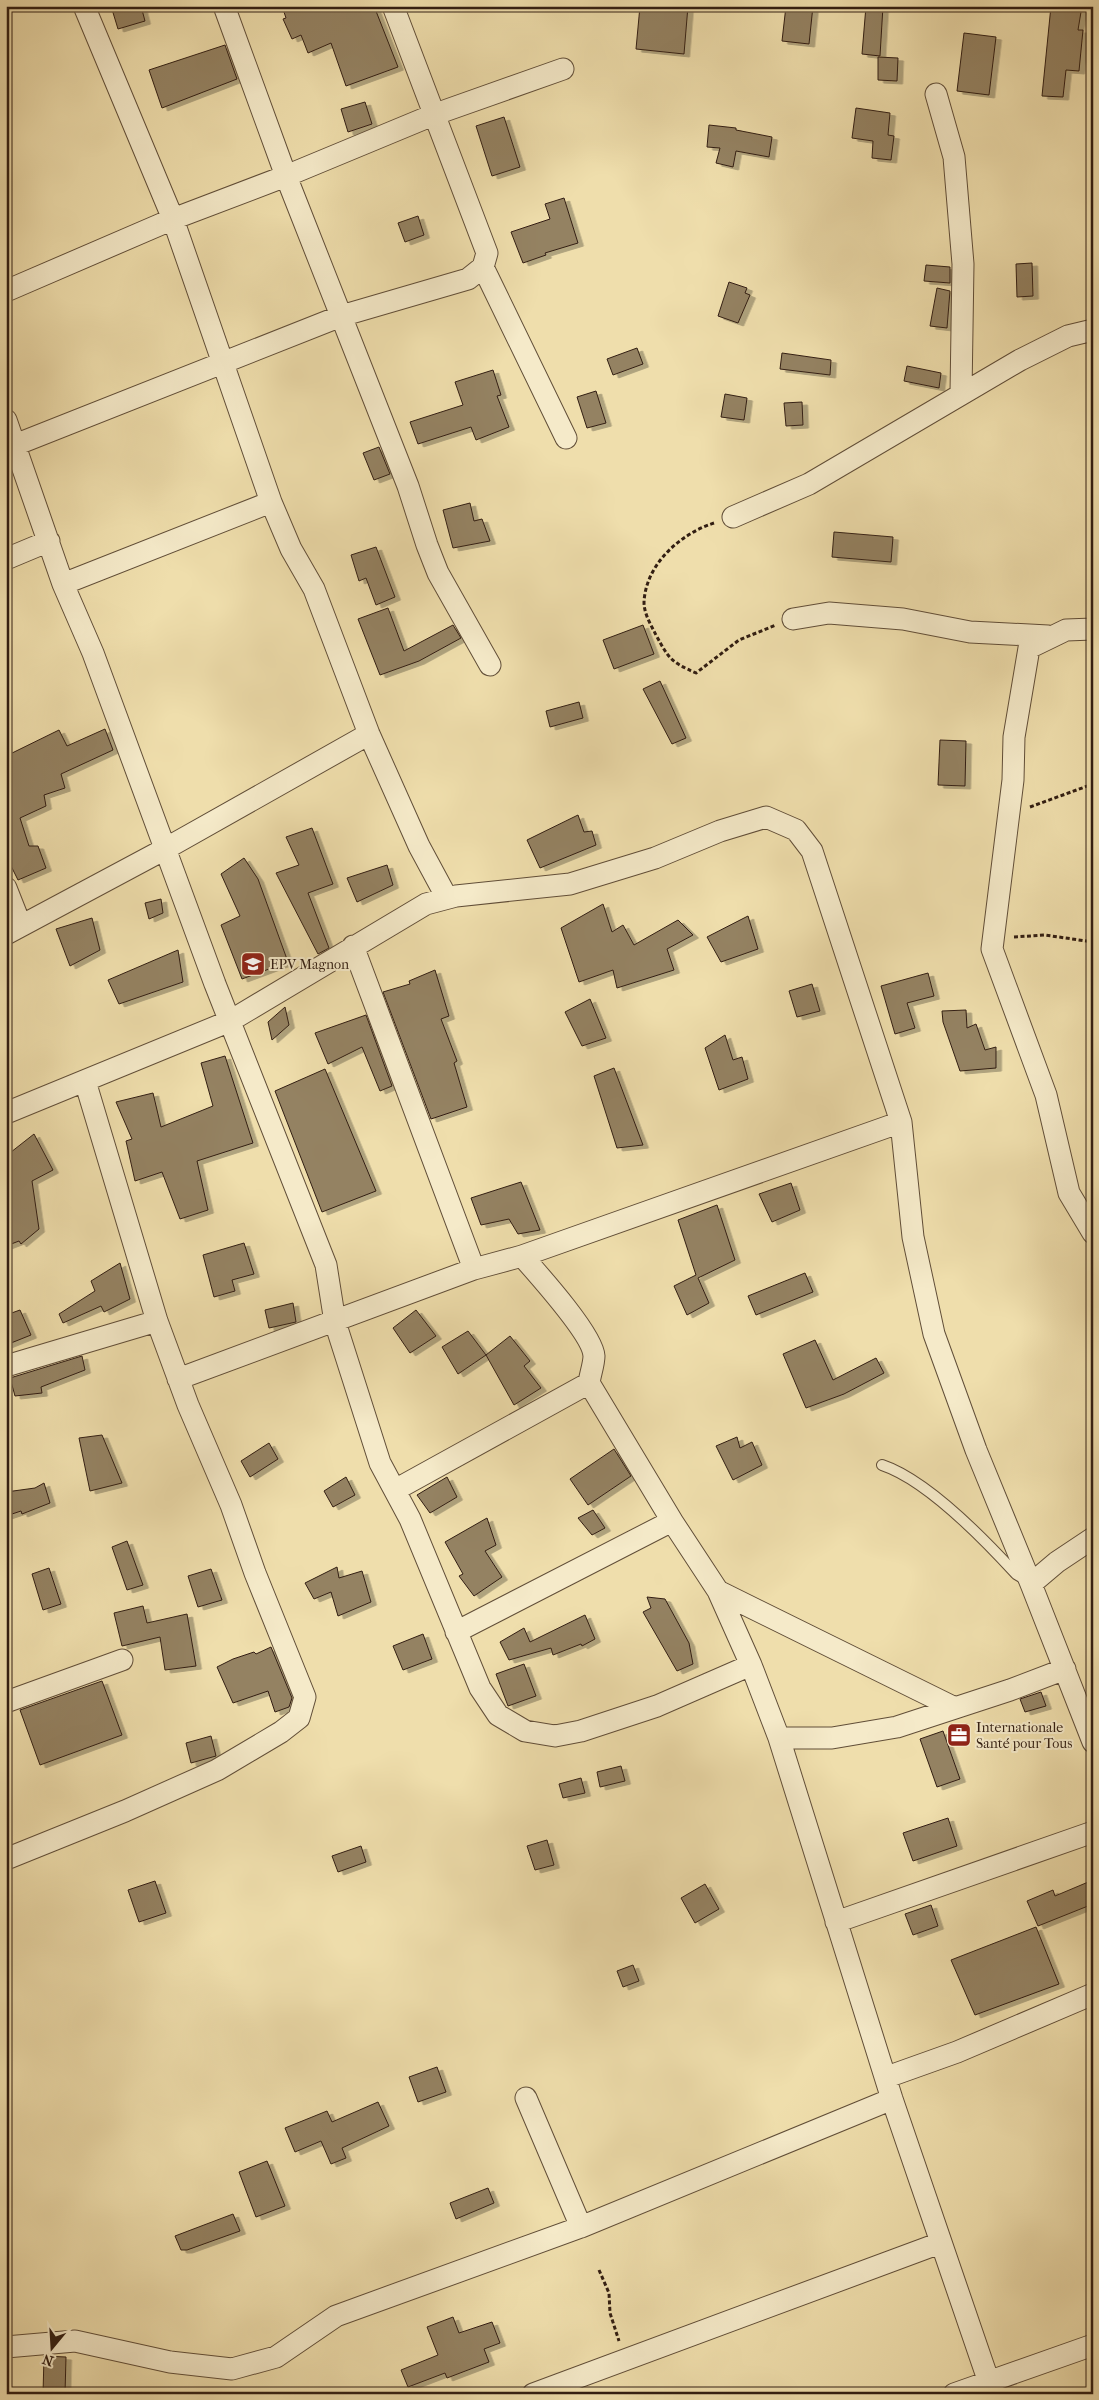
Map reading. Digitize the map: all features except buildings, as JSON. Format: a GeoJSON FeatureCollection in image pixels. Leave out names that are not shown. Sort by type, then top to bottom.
{"type":"FeatureCollection","features":[{"type":"Feature","properties":{"kind":"street"},"geometry":{"type":"LineString","coordinates":[[84,6],[173,219],[271,502],[291,548],[314,590],[369,734],[419,846],[447,898]]}},
{"type":"Feature","properties":{"kind":"street"},"geometry":{"type":"LineString","coordinates":[[224,6],[286,176],[408,486],[426,545],[438,573],[490,665]]}},
{"type":"Feature","properties":{"kind":"street"},"geometry":{"type":"LineString","coordinates":[[15,445],[341,316],[468,279],[483,267],[487,253],[393,6]]}},
{"type":"Feature","properties":{"kind":"street"},"geometry":{"type":"LineString","coordinates":[[6,291],[173,219],[286,176],[433,115],[563,69]]}},
{"type":"Feature","properties":{"kind":"street"},"geometry":{"type":"LineString","coordinates":[[936,94],[954,157],[963,264],[961,393]]}},
{"type":"Feature","properties":{"kind":"street"},"geometry":{"type":"LineString","coordinates":[[483,267],[566,438]]}},
{"type":"Feature","properties":{"kind":"street"},"geometry":{"type":"LineString","coordinates":[[733,517],[809,484],[1020,360],[1068,336],[1093,330]]}},
{"type":"Feature","properties":{"kind":"street"},"geometry":{"type":"LineString","coordinates":[[6,420],[63,584],[93,653],[230,1021],[326,1265],[335,1322],[380,1463],[410,1519],[480,1688],[498,1715],[525,1732],[555,1736],[581,1731],[657,1706],[751,1665]]}},
{"type":"Feature","properties":{"kind":"street"},"geometry":{"type":"LineString","coordinates":[[63,584],[271,502]]}},
{"type":"Feature","properties":{"kind":"street"},"geometry":{"type":"LineString","coordinates":[[6,559],[49,541]]}},
{"type":"Feature","properties":{"kind":"street"},"geometry":{"type":"LineString","coordinates":[[793,619],[829,613],[903,619],[970,632],[1048,636]]}},
{"type":"Feature","properties":{"kind":"street"},"geometry":{"type":"LineString","coordinates":[[1093,629],[1066,630],[1048,636],[1029,648],[1014,737],[1013,780],[992,949],[1046,1095],[1069,1192],[1093,1234]]}},
{"type":"Feature","properties":{"kind":"street"},"geometry":{"type":"LineString","coordinates":[[6,888],[14,930],[369,734]]}},
{"type":"Feature","properties":{"kind":"street"},"geometry":{"type":"LineString","coordinates":[[6,1113],[230,1021],[426,904],[447,898],[570,884],[654,858],[720,831],[766,817],[796,830],[812,851],[901,1122],[913,1237],[934,1334],[976,1450],[1065,1669],[1087,1710],[1093,1742]]}},
{"type":"Feature","properties":{"kind":"street"},"geometry":{"type":"LineString","coordinates":[[353,946],[474,1269]]}},
{"type":"Feature","properties":{"kind":"street"},"geometry":{"type":"LineString","coordinates":[[6,1859],[125,1811],[217,1770],[281,1732],[299,1718],[305,1697],[255,1573],[234,1514],[178,1379],[157,1321],[85,1081]]}},
{"type":"Feature","properties":{"kind":"street"},"geometry":{"type":"LineString","coordinates":[[178,1379],[474,1269],[522,1256],[901,1122]]}},
{"type":"Feature","properties":{"kind":"street"},"geometry":{"type":"LineString","coordinates":[[522,1256],[570,1313],[590,1346],[594,1356],[589,1382],[672,1521],[718,1591],[751,1665],[779,1738],[836,1922],[887,2077],[892,2099],[991,2388]]}},
{"type":"Feature","properties":{"kind":"street"},"geometry":{"type":"LineString","coordinates":[[6,1366],[157,1321]]}},
{"type":"Feature","properties":{"kind":"street"},"geometry":{"type":"LineString","coordinates":[[395,1490],[589,1382]]}},
{"type":"Feature","properties":{"kind":"street"},"geometry":{"type":"LineString","coordinates":[[456,1632],[672,1521]]}},
{"type":"Feature","properties":{"kind":"street"},"geometry":{"type":"LineString","coordinates":[[1031,1584],[1057,1562],[1093,1538]]}},
{"type":"Feature","properties":{"kind":"street"},"geometry":{"type":"LineString","coordinates":[[718,1591],[954,1707]]}},
{"type":"Feature","properties":{"kind":"street"},"geometry":{"type":"LineString","coordinates":[[6,1702],[122,1660]]}},
{"type":"Feature","properties":{"kind":"street"},"geometry":{"type":"LineString","coordinates":[[779,1738],[832,1738],[897,1727],[1010,1690],[1065,1669]]}},
{"type":"Feature","properties":{"kind":"street"},"geometry":{"type":"LineString","coordinates":[[836,1922],[1093,1832]]}},
{"type":"Feature","properties":{"kind":"street"},"geometry":{"type":"LineString","coordinates":[[887,2077],[957,2052],[1093,1994]]}},
{"type":"Feature","properties":{"kind":"street"},"geometry":{"type":"LineString","coordinates":[[526,2098],[582,2227]]}},
{"type":"Feature","properties":{"kind":"street"},"geometry":{"type":"LineString","coordinates":[[6,2347],[76,2341],[170,2362],[232,2369],[276,2357],[336,2316],[582,2227],[892,2099]]}},
{"type":"Feature","properties":{"kind":"street"},"geometry":{"type":"LineString","coordinates":[[533,2394],[940,2243]]}},
{"type":"Feature","properties":{"kind":"street"},"geometry":{"type":"LineString","coordinates":[[954,2394],[991,2388],[1093,2345]]}},
{"type":"Feature","properties":{"kind":"lane"},"geometry":{"type":"LineString","coordinates":[[882,1465],[911,1481],[944,1505],[982,1536],[1016,1574],[1031,1584]]}},
{"type":"Feature","properties":{"kind":"path"},"geometry":{"type":"LineString","coordinates":[[733,517],[697,529],[672,548],[655,568],[644,603],[647,617],[660,643],[674,663],[696,673],[739,640],[793,619]]}},
{"type":"Feature","properties":{"kind":"path"},"geometry":{"type":"LineString","coordinates":[[1008,816],[1093,784]]}},
{"type":"Feature","properties":{"kind":"path"},"geometry":{"type":"LineString","coordinates":[[992,949],[1017,936],[1045,935],[1093,942]]}},
{"type":"Feature","properties":{"kind":"path"},"geometry":{"type":"LineString","coordinates":[[599,2270],[609,2293],[610,2313],[626,2359]]}},
{"type":"Feature","properties":{"kind":"place","name":"EPV Magnon"},"geometry":{"type":"Point","coordinates":[253,964]}},
{"type":"Feature","properties":{"kind":"place","name":"Internationale Santé pour Tous"},"geometry":{"type":"Point","coordinates":[959,1735]}}]}
